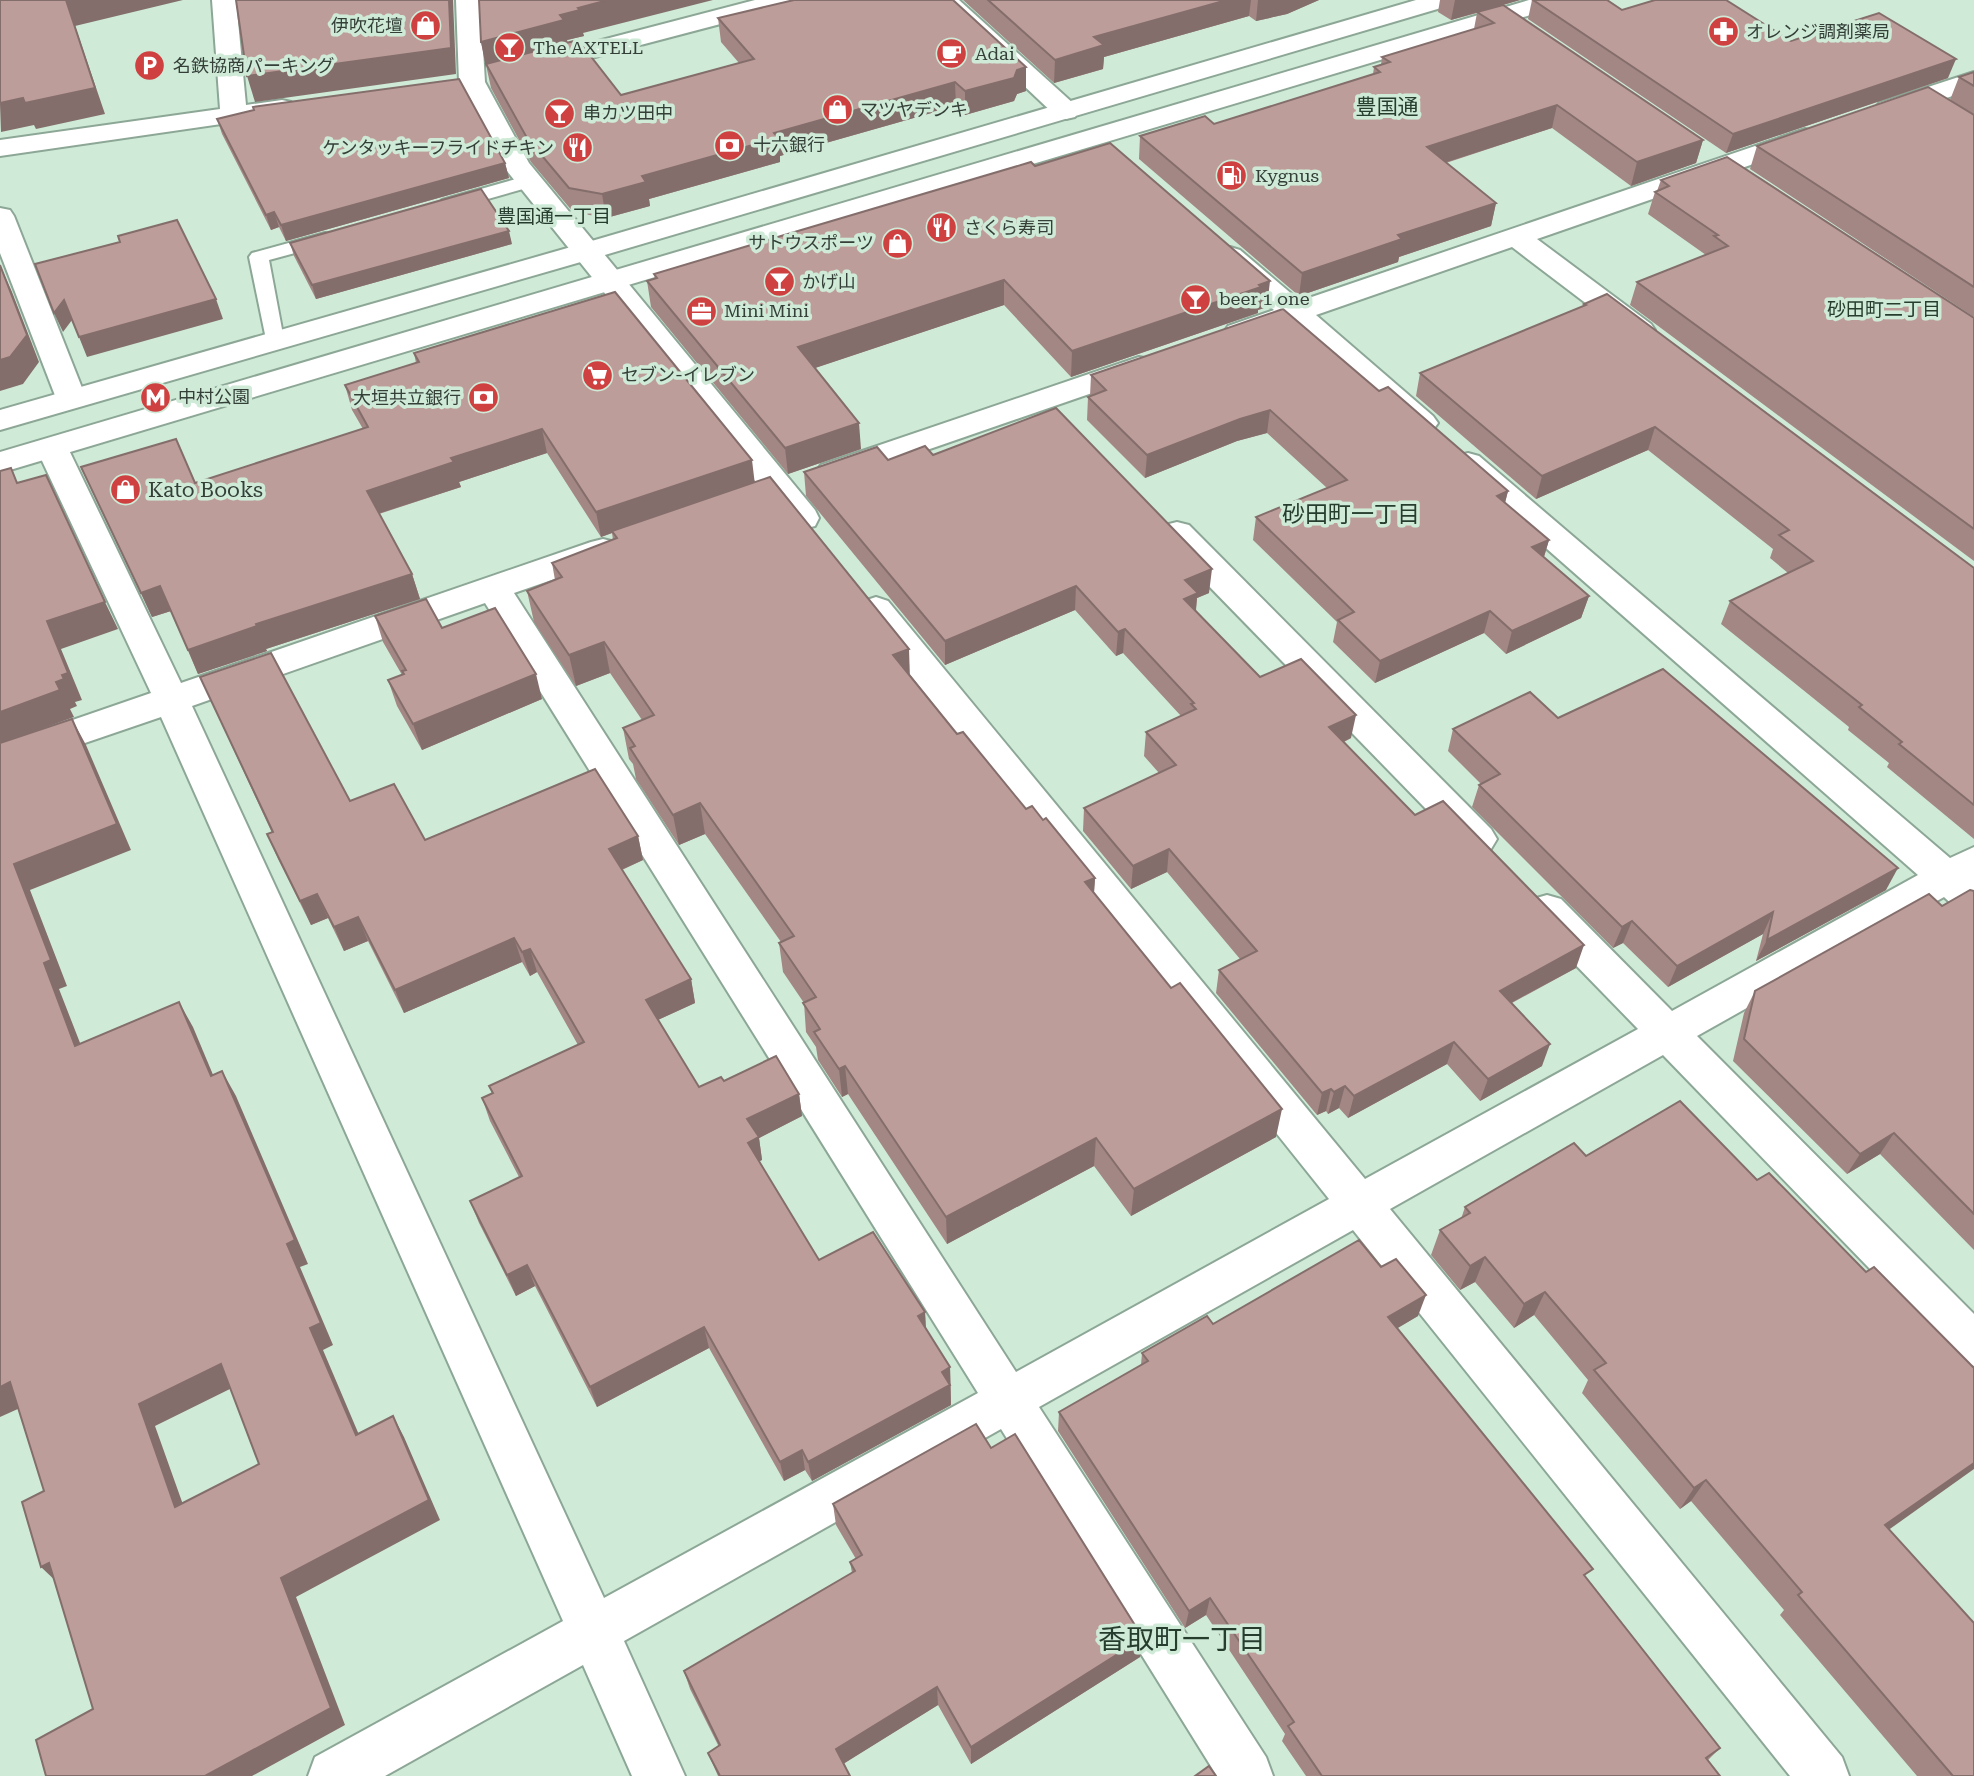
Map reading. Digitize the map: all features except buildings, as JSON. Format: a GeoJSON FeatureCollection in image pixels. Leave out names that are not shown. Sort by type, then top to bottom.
{"type":"FeatureCollection","features":[{"type":"Feature","properties":{"kind":"street"},"geometry":{"type":"LineString","coordinates":[[223,0],[234,115]]}},
{"type":"Feature","properties":{"kind":"street"},"geometry":{"type":"LineString","coordinates":[[468,0],[472,82],[517,166],[613,281],[767,494],[823,544]]}},
{"type":"Feature","properties":{"kind":"street"},"geometry":{"type":"LineString","coordinates":[[446,85],[472,82],[783,0]]}},
{"type":"Feature","properties":{"kind":"street"},"geometry":{"type":"LineString","coordinates":[[945,0],[1066,111]]}},
{"type":"Feature","properties":{"kind":"street"},"geometry":{"type":"LineString","coordinates":[[0,419],[588,251],[1442,0]]}},
{"type":"Feature","properties":{"kind":"street"},"geometry":{"type":"LineString","coordinates":[[0,463],[613,281],[1105,148],[1555,0]]}},
{"type":"Feature","properties":{"kind":"street"},"geometry":{"type":"LineString","coordinates":[[1503,16],[1526,32]]}},
{"type":"Feature","properties":{"kind":"street"},"geometry":{"type":"LineString","coordinates":[[1207,343],[1974,80]]}},
{"type":"Feature","properties":{"kind":"street"},"geometry":{"type":"LineString","coordinates":[[1922,97],[1953,116]]}},
{"type":"Feature","properties":{"kind":"street"},"geometry":{"type":"LineString","coordinates":[[0,148],[303,105]]}},
{"type":"Feature","properties":{"kind":"street"},"geometry":{"type":"LineString","coordinates":[[0,216],[71,398]]}},
{"type":"Feature","properties":{"kind":"street"},"geometry":{"type":"LineString","coordinates":[[1516,237],[1660,345]]}},
{"type":"Feature","properties":{"kind":"street"},"geometry":{"type":"LineString","coordinates":[[334,1776],[1667,1032],[1965,880],[1211,239]]}},
{"type":"Feature","properties":{"kind":"street"},"geometry":{"type":"LineString","coordinates":[[767,494],[1170,356]]}},
{"type":"Feature","properties":{"kind":"street"},"geometry":{"type":"LineString","coordinates":[[1045,398],[1073,427]]}},
{"type":"Feature","properties":{"kind":"street"},"geometry":{"type":"LineString","coordinates":[[52,447],[171,699],[659,1776]]}},
{"type":"Feature","properties":{"kind":"street"},"geometry":{"type":"LineString","coordinates":[[1157,513],[1974,1345]]}},
{"type":"Feature","properties":{"kind":"street"},"geometry":{"type":"LineString","coordinates":[[0,759],[627,542]]}},
{"type":"Feature","properties":{"kind":"street"},"geometry":{"type":"LineString","coordinates":[[850,576],[1823,1776]]}},
{"type":"Feature","properties":{"kind":"street"},"geometry":{"type":"LineString","coordinates":[[493,589],[1247,1776]]}},
{"type":"Feature","properties":{"kind":"lane"},"geometry":{"type":"LineString","coordinates":[[427,210],[530,181]]}},
{"type":"Feature","properties":{"kind":"lane"},"geometry":{"type":"LineString","coordinates":[[274,340],[260,257],[350,232]]}},
{"type":"Feature","properties":{"kind":"place","name":"伊吹花壇"},"geometry":{"type":"Point","coordinates":[426,26]}},
{"type":"Feature","properties":{"kind":"place","name":"オレンジ調剤薬局"},"geometry":{"type":"Point","coordinates":[1723,32]}},
{"type":"Feature","properties":{"kind":"place","name":"The AXTELL"},"geometry":{"type":"Point","coordinates":[510,48]}},
{"type":"Feature","properties":{"kind":"place","name":"Adai"},"geometry":{"type":"Point","coordinates":[952,54]}},
{"type":"Feature","properties":{"kind":"place","name":"名鉄協商パーキング"},"geometry":{"type":"Point","coordinates":[150,66]}},
{"type":"Feature","properties":{"kind":"place","name":"マツヤデンキ"},"geometry":{"type":"Point","coordinates":[837,110]}},
{"type":"Feature","properties":{"kind":"place","name":"串カツ田中"},"geometry":{"type":"Point","coordinates":[560,113]}},
{"type":"Feature","properties":{"kind":"place","name":"十六銀行"},"geometry":{"type":"Point","coordinates":[730,145]}},
{"type":"Feature","properties":{"kind":"place","name":"ケンタッキーフライドチキン"},"geometry":{"type":"Point","coordinates":[577,148]}},
{"type":"Feature","properties":{"kind":"place","name":"Kygnus"},"geometry":{"type":"Point","coordinates":[1232,176]}},
{"type":"Feature","properties":{"kind":"place","name":"さくら寿司"},"geometry":{"type":"Point","coordinates":[941,228]}},
{"type":"Feature","properties":{"kind":"place","name":"サトウスポーツ"},"geometry":{"type":"Point","coordinates":[897,243]}},
{"type":"Feature","properties":{"kind":"place","name":"かげ山"},"geometry":{"type":"Point","coordinates":[779,282]}},
{"type":"Feature","properties":{"kind":"place","name":"beer 1 one"},"geometry":{"type":"Point","coordinates":[1196,299]}},
{"type":"Feature","properties":{"kind":"place","name":"Mini Mini"},"geometry":{"type":"Point","coordinates":[701,311]}},
{"type":"Feature","properties":{"kind":"place","name":"セブン-イレブン"},"geometry":{"type":"Point","coordinates":[598,375]}},
{"type":"Feature","properties":{"kind":"place","name":"中村公園"},"geometry":{"type":"Point","coordinates":[155,397]}},
{"type":"Feature","properties":{"kind":"place","name":"大垣共立銀行"},"geometry":{"type":"Point","coordinates":[484,398]}},
{"type":"Feature","properties":{"kind":"place","name":"Kato Books"},"geometry":{"type":"Point","coordinates":[125,490]}},
{"type":"Feature","properties":{"kind":"district","name":"豊国通"},"geometry":{"type":"Point","coordinates":[1387,107]}},
{"type":"Feature","properties":{"kind":"district","name":"豊国通一丁目"},"geometry":{"type":"Point","coordinates":[554,216]}},
{"type":"Feature","properties":{"kind":"district","name":"砂田町二丁目"},"geometry":{"type":"Point","coordinates":[1884,309]}},
{"type":"Feature","properties":{"kind":"district","name":"砂田町一丁目"},"geometry":{"type":"Point","coordinates":[1351,514]}},
{"type":"Feature","properties":{"kind":"district","name":"香取町一丁目"},"geometry":{"type":"Point","coordinates":[1182,1639]}}]}
